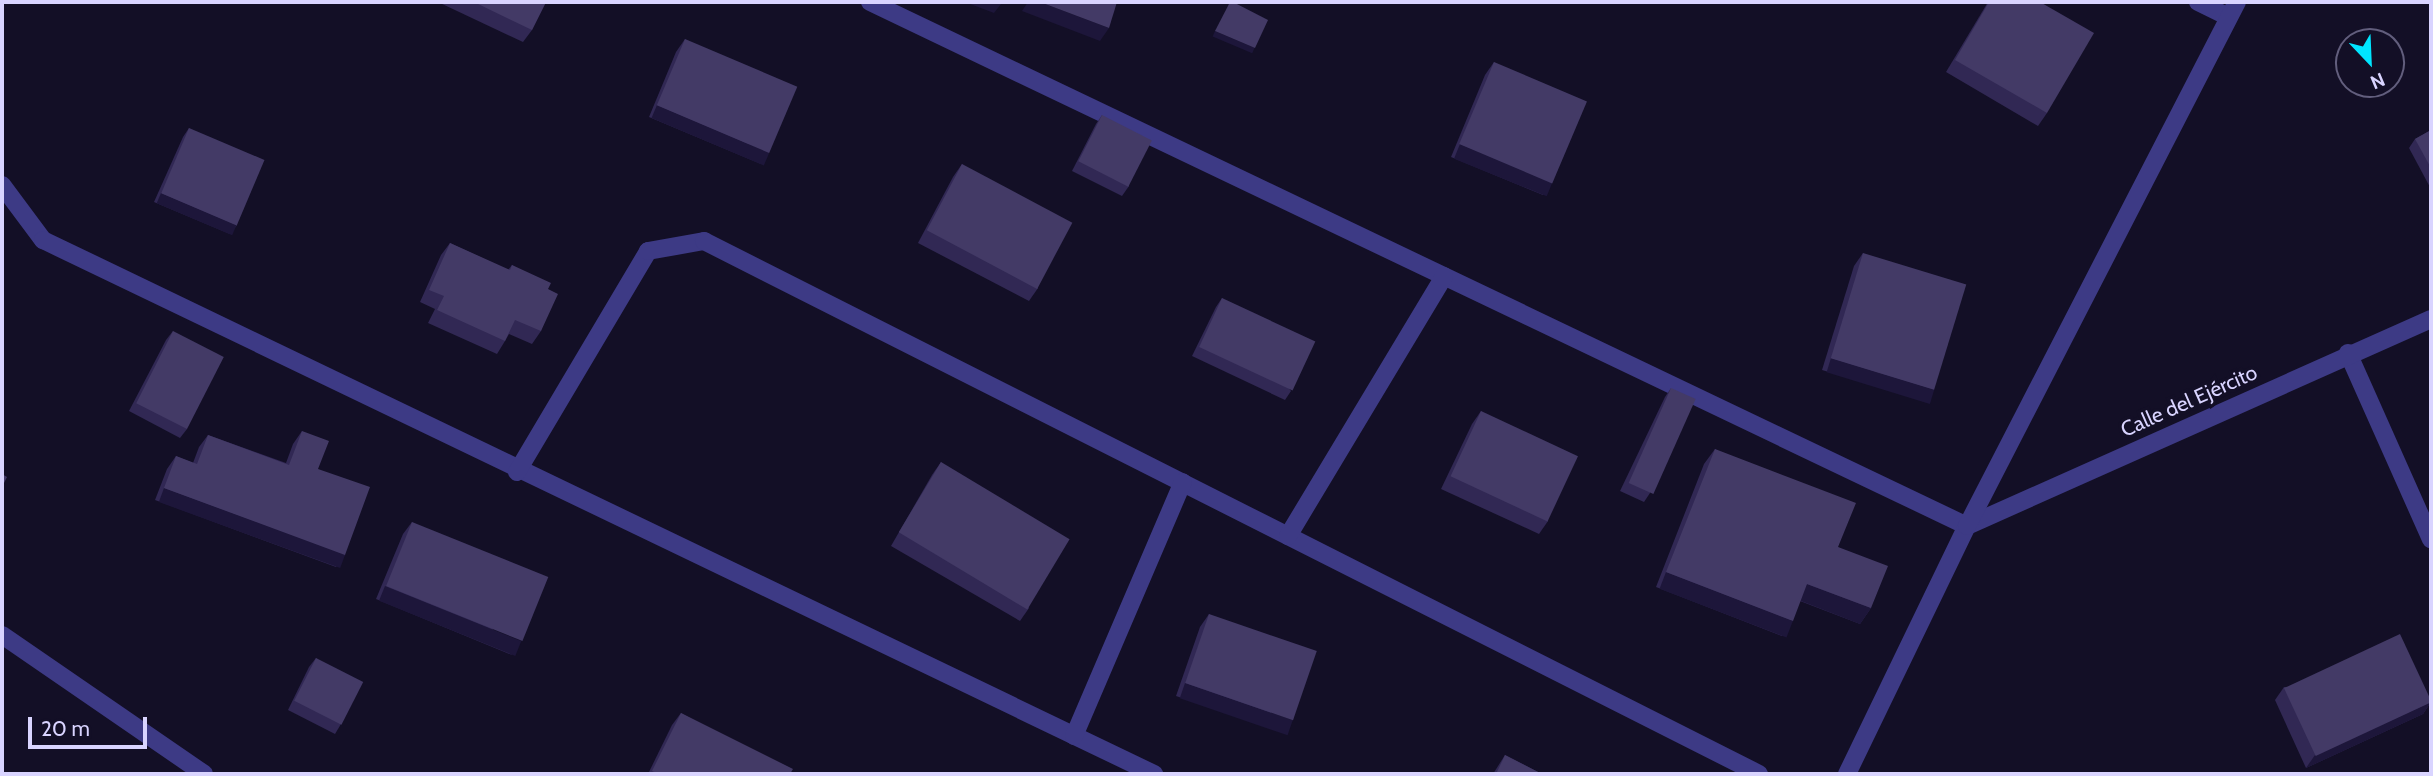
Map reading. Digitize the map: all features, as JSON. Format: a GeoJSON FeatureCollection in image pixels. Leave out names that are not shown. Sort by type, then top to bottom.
{"type":"FeatureCollection","features":[{"type":"Feature","properties":{"kind":"street"},"geometry":{"type":"LineString","coordinates":[[870,2],[1967,526]]}},
{"type":"Feature","properties":{"kind":"street"},"geometry":{"type":"LineString","coordinates":[[1847,774],[1967,526],[2233,9],[2198,2]]}},
{"type":"Feature","properties":{"kind":"street"},"geometry":{"type":"LineString","coordinates":[[2,185],[43,240],[517,472],[1154,774]]}},
{"type":"Feature","properties":{"kind":"street"},"geometry":{"type":"LineString","coordinates":[[517,472],[648,251],[704,241],[1759,774]]}},
{"type":"Feature","properties":{"kind":"street"},"geometry":{"type":"LineString","coordinates":[[1288,536],[1444,276]]}},
{"type":"Feature","properties":{"kind":"street","name":"Calle del Ejército"},"geometry":{"type":"LineString","coordinates":[[1967,526],[2431,319]]}},
{"type":"Feature","properties":{"kind":"street"},"geometry":{"type":"LineString","coordinates":[[2348,354],[2431,539]]}},
{"type":"Feature","properties":{"kind":"street"},"geometry":{"type":"LineString","coordinates":[[1074,736],[1183,482]]}},
{"type":"Feature","properties":{"kind":"street"},"geometry":{"type":"LineString","coordinates":[[2,635],[204,774]]}},
{"type":"Feature","properties":{"kind":"building"},"geometry":{"type":"Polygon","coordinates":[[[474,2],[546,2],[532,30],[474,2]]]}},
{"type":"Feature","properties":{"kind":"building"},"geometry":{"type":"Polygon","coordinates":[[[1040,2],[1117,2],[1109,28],[1040,2]]]}},
{"type":"Feature","properties":{"kind":"building"},"geometry":{"type":"Polygon","coordinates":[[[1230,2],[1268,20],[1255,48],[1215,31],[1230,2]]]}},
{"type":"Feature","properties":{"kind":"building"},"geometry":{"type":"Polygon","coordinates":[[[1989,2],[2040,2],[2094,33],[2047,113],[1955,60],[1989,2]]]}},
{"type":"Feature","properties":{"kind":"building"},"geometry":{"type":"Polygon","coordinates":[[[685,39],[797,87],[769,153],[657,105],[685,39]]]}},
{"type":"Feature","properties":{"kind":"building"},"geometry":{"type":"Polygon","coordinates":[[[1494,62],[1587,101],[1552,183],[1459,144],[1494,62]]]}},
{"type":"Feature","properties":{"kind":"building"},"geometry":{"type":"Polygon","coordinates":[[[1102,115],[1152,140],[1128,187],[1078,161],[1102,115]]]}},
{"type":"Feature","properties":{"kind":"building"},"geometry":{"type":"Polygon","coordinates":[[[189,128],[264,160],[237,225],[161,193],[189,128]]]}},
{"type":"Feature","properties":{"kind":"building"},"geometry":{"type":"Polygon","coordinates":[[[2431,130],[2431,168],[2415,139],[2431,130]]]}},
{"type":"Feature","properties":{"kind":"building"},"geometry":{"type":"Polygon","coordinates":[[[962,164],[1072,223],[1037,289],[927,230],[962,164]]]}},
{"type":"Feature","properties":{"kind":"building"},"geometry":{"type":"Polygon","coordinates":[[[450,243],[510,270],[512,265],[551,283],[548,289],[558,294],[541,331],[515,320],[505,341],[437,310],[444,296],[429,290],[450,243]]]}},
{"type":"Feature","properties":{"kind":"building"},"geometry":{"type":"Polygon","coordinates":[[[1863,253],[1966,285],[1934,390],[1831,358],[1863,253]]]}},
{"type":"Feature","properties":{"kind":"building"},"geometry":{"type":"Polygon","coordinates":[[[1222,298],[1315,342],[1293,390],[1199,347],[1222,298]]]}},
{"type":"Feature","properties":{"kind":"building"},"geometry":{"type":"Polygon","coordinates":[[[173,331],[224,357],[187,429],[136,403],[173,331]]]}},
{"type":"Feature","properties":{"kind":"building"},"geometry":{"type":"Polygon","coordinates":[[[1671,388],[1696,399],[1653,494],[1629,483],[1671,388]]]}},
{"type":"Feature","properties":{"kind":"building"},"geometry":{"type":"Polygon","coordinates":[[[1481,411],[1578,456],[1548,521],[1451,476],[1481,411]]]}},
{"type":"Feature","properties":{"kind":"building"},"geometry":{"type":"Polygon","coordinates":[[[302,431],[329,441],[318,469],[370,487],[345,555],[164,488],[176,456],[197,464],[208,435],[289,465],[302,431]]]}},
{"type":"Feature","properties":{"kind":"building"},"geometry":{"type":"Polygon","coordinates":[[[1715,449],[1856,503],[1838,547],[1888,566],[1871,608],[1807,584],[1793,621],[1666,572],[1715,449]]]}},
{"type":"Feature","properties":{"kind":"building"},"geometry":{"type":"Polygon","coordinates":[[[941,462],[1070,539],[1027,610],[899,532],[941,462]]]}},
{"type":"Feature","properties":{"kind":"building"},"geometry":{"type":"Polygon","coordinates":[[[2,474],[7,477],[2,487],[2,474]]]}},
{"type":"Feature","properties":{"kind":"building"},"geometry":{"type":"Polygon","coordinates":[[[412,522],[548,577],[522,641],[386,586],[412,522]]]}},
{"type":"Feature","properties":{"kind":"building"},"geometry":{"type":"Polygon","coordinates":[[[1209,614],[1317,651],[1293,720],[1185,683],[1209,614]]]}},
{"type":"Feature","properties":{"kind":"building"},"geometry":{"type":"Polygon","coordinates":[[[2400,634],[2431,702],[2316,756],[2284,688],[2400,634]]]}},
{"type":"Feature","properties":{"kind":"building"},"geometry":{"type":"Polygon","coordinates":[[[316,658],[363,682],[341,725],[294,701],[316,658]]]}},
{"type":"Feature","properties":{"kind":"building"},"geometry":{"type":"Polygon","coordinates":[[[681,713],[793,769],[790,774],[659,774],[652,771],[681,713]]]}},
{"type":"Feature","properties":{"kind":"building"},"geometry":{"type":"Polygon","coordinates":[[[1505,755],[1542,774],[1496,774],[1505,755]]]}}]}
